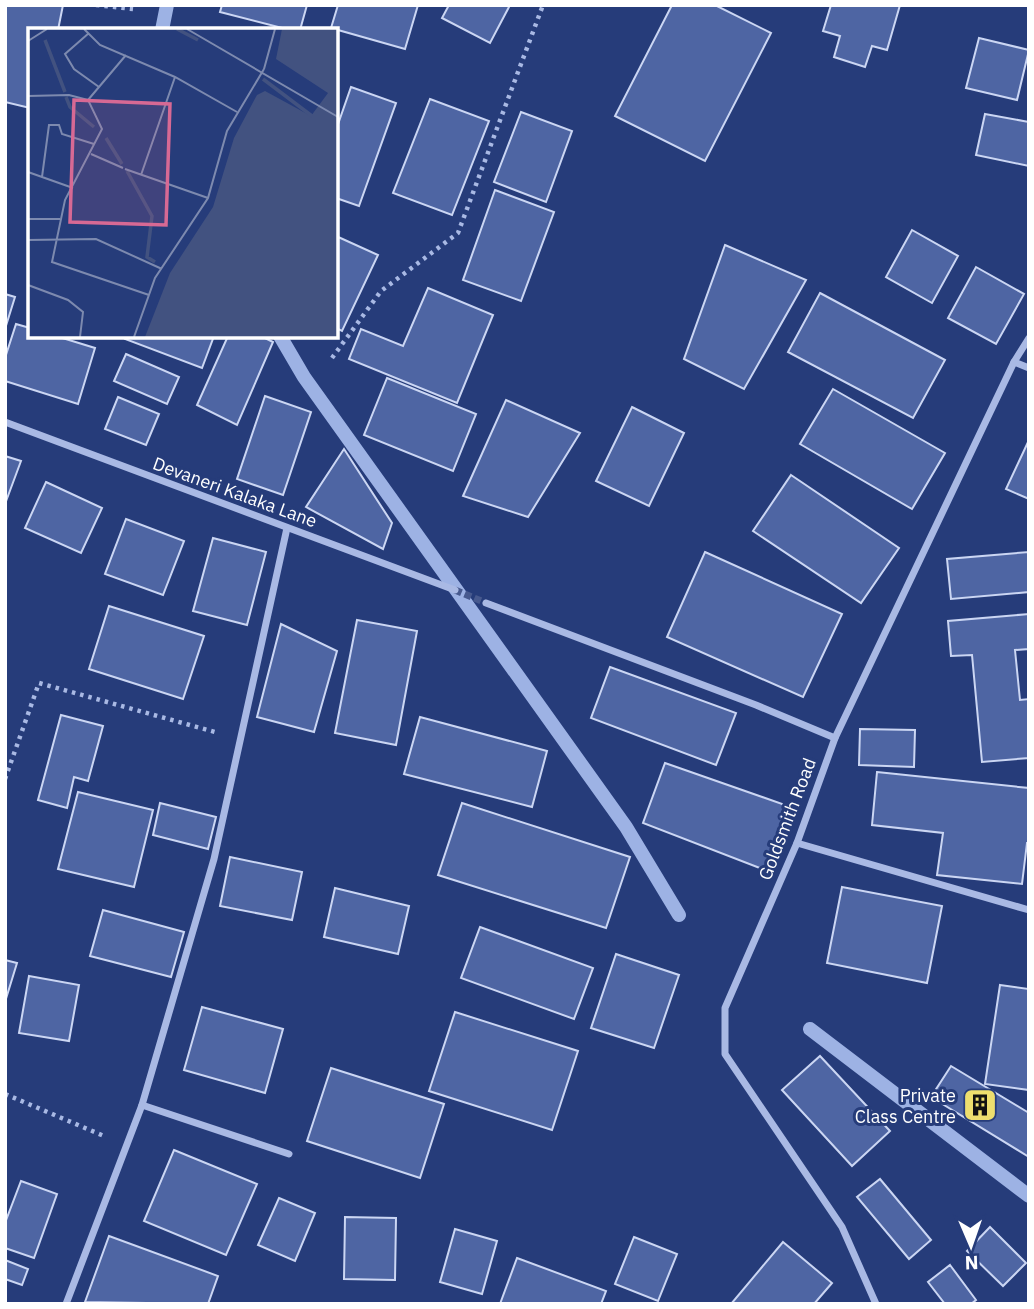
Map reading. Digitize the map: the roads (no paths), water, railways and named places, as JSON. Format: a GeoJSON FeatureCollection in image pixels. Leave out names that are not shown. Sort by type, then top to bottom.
{"type":"FeatureCollection","features":[{"type":"Feature","properties":{"kind":"street","name":"Goldsmith Road"},"geometry":{"type":"LineString","coordinates":[[876,1304],[842,1227],[725,1054],[724,1008],[797,843],[835,738],[1014,362],[1029,338]]}},
{"type":"Feature","properties":{"kind":"street"},"geometry":{"type":"LineString","coordinates":[[1014,362],[1029,368]]}},
{"type":"Feature","properties":{"kind":"street","name":"Devaneri Kalaka Lane"},"geometry":{"type":"LineString","coordinates":[[5,422],[455,590]]}},
{"type":"Feature","properties":{"kind":"street"},"geometry":{"type":"LineString","coordinates":[[66,1304],[142,1105],[214,859],[287,528]]}},
{"type":"Feature","properties":{"kind":"street"},"geometry":{"type":"LineString","coordinates":[[486,603],[756,705],[835,738]]}},
{"type":"Feature","properties":{"kind":"street"},"geometry":{"type":"LineString","coordinates":[[797,843],[1029,910]]}},
{"type":"Feature","properties":{"kind":"street"},"geometry":{"type":"LineString","coordinates":[[142,1105],[289,1154]]}},
{"type":"Feature","properties":{"kind":"waterway"},"geometry":{"type":"LineString","coordinates":[[162,28],[167,5]]}},
{"type":"Feature","properties":{"kind":"waterway"},"geometry":{"type":"LineString","coordinates":[[281,338],[304,377],[626,827],[679,915]]}},
{"type":"Feature","properties":{"kind":"waterway"},"geometry":{"type":"LineString","coordinates":[[810,1029],[1029,1196]]}},
{"type":"Feature","properties":{"kind":"tunnel"},"geometry":{"type":"LineString","coordinates":[[455,590],[486,603]]}},
{"type":"Feature","properties":{"kind":"place","name":"Private Class Centre"},"geometry":{"type":"Point","coordinates":[980,1105]}}]}
